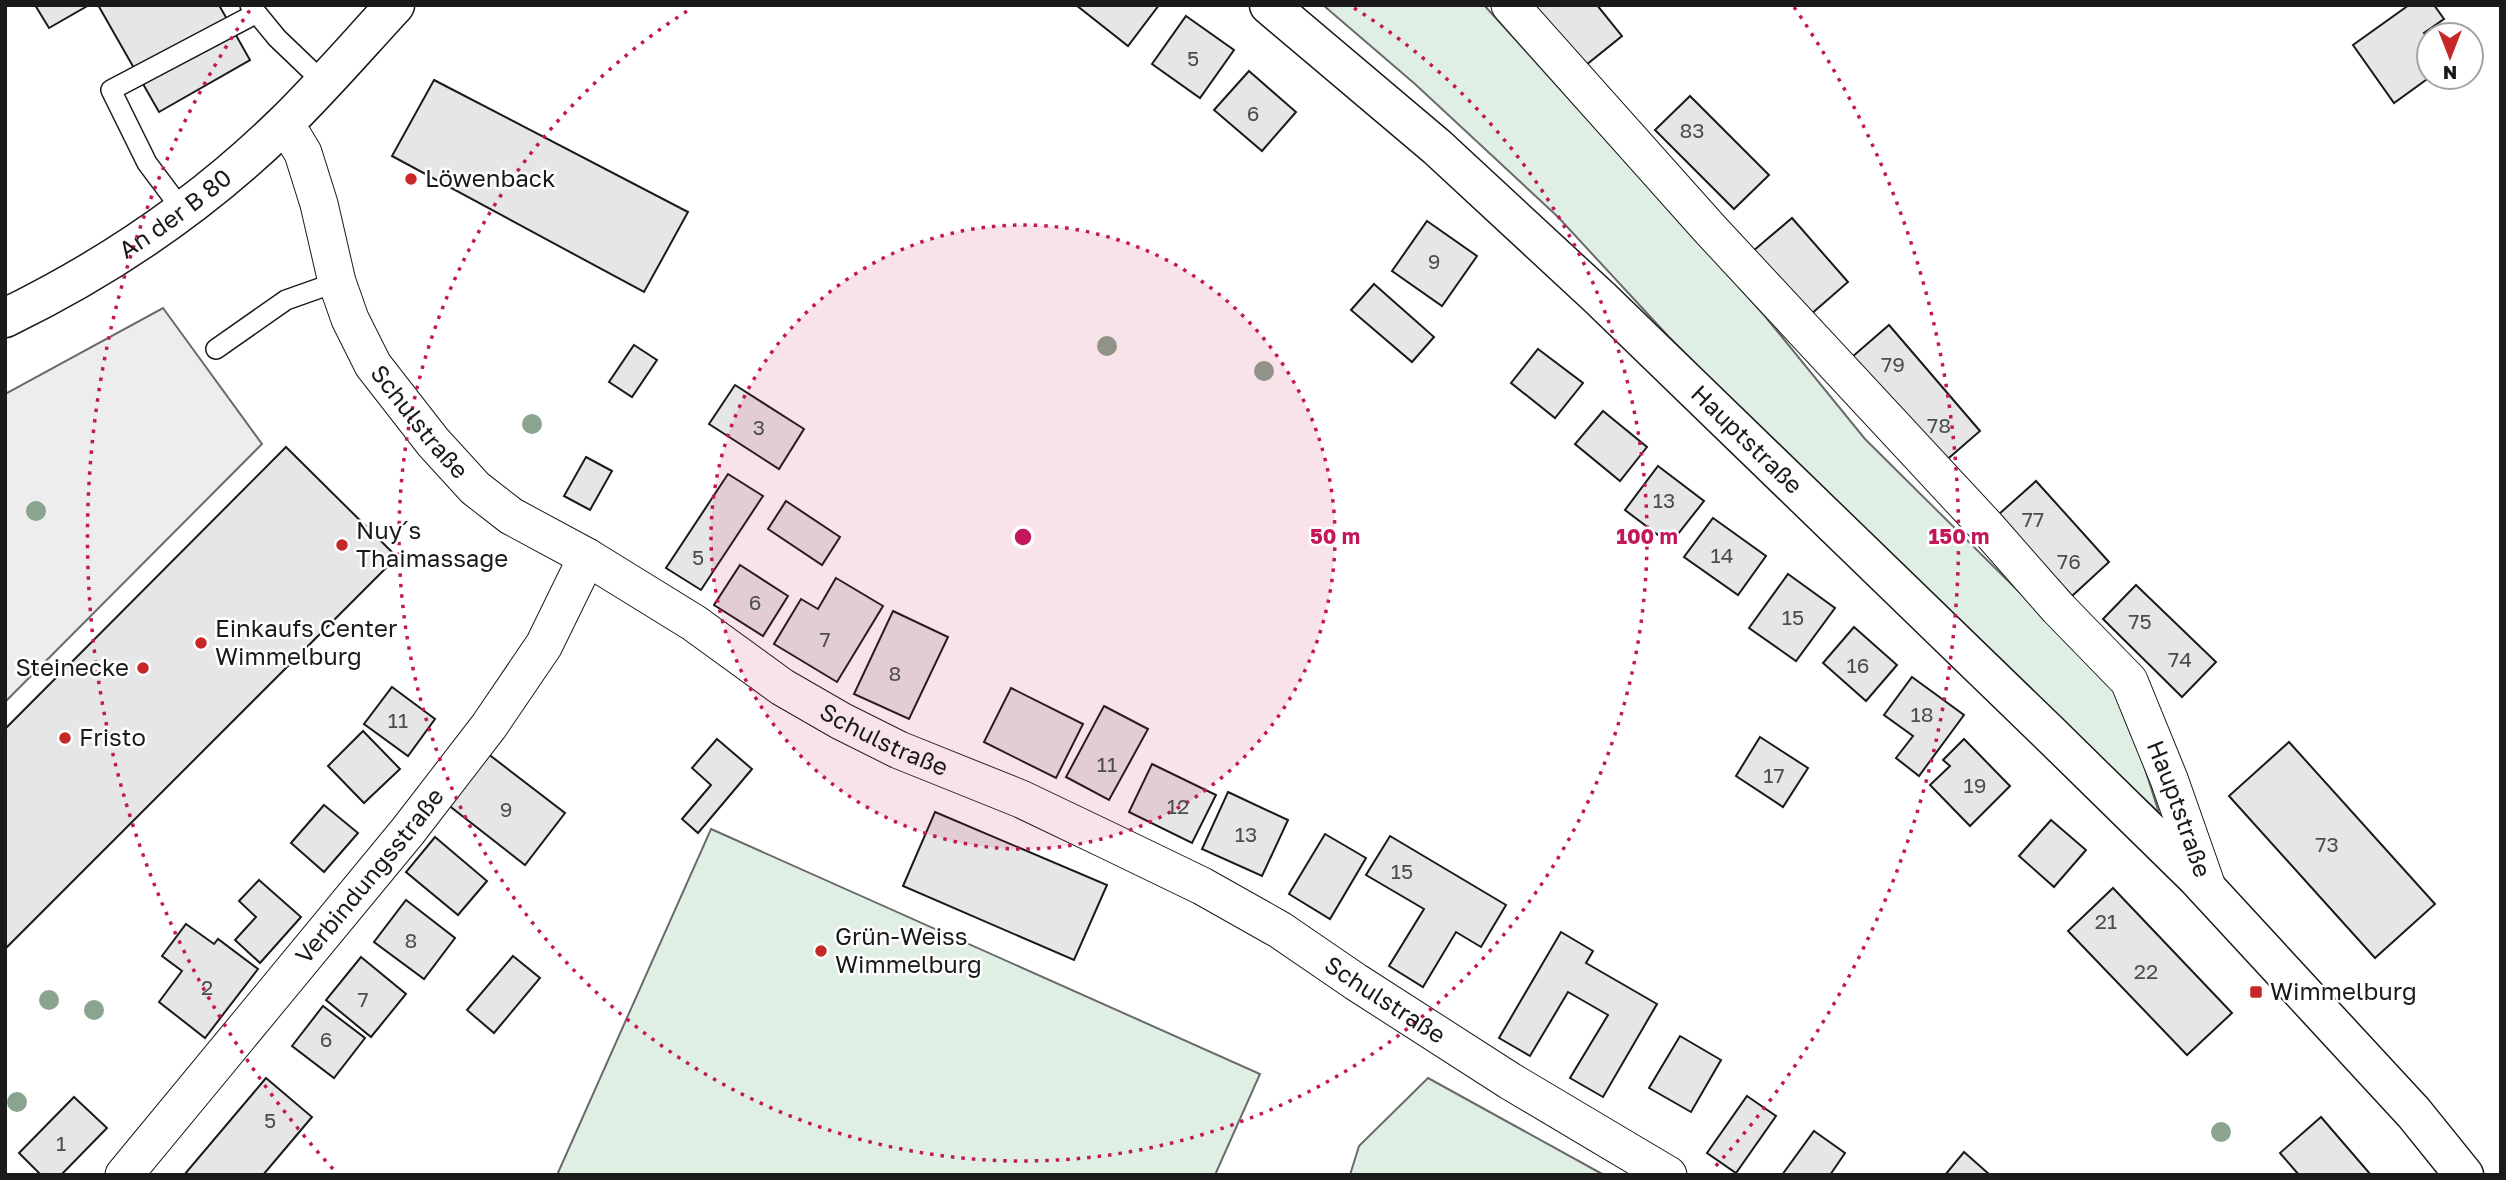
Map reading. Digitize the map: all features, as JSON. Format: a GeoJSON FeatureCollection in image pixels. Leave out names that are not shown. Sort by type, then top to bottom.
{"type":"FeatureCollection","features":[{"type":"Feature","properties":{"kind":"main road","name":"An der B 80"},"geometry":{"type":"LineString","coordinates":[[5,318],[104,265],[183,211],[241,164],[282,126],[395,5]]}},
{"type":"Feature","properties":{"kind":"main road","name":"Hauptstraße"},"geometry":{"type":"LineString","coordinates":[[1269,5],[1437,147],[1600,298],[1990,675],[2208,890],[2414,1113],[2464,1175]]}},
{"type":"Feature","properties":{"kind":"street","name":"Hauptstraße"},"geometry":{"type":"LineString","coordinates":[[1510,5],[1718,238],[1985,525],[2058,608],[2129,681],[2169,779],[2208,890]]}},
{"type":"Feature","properties":{"kind":"street","name":"Schulstraße"},"geometry":{"type":"LineString","coordinates":[[282,126],[294,138],[303,153],[319,204],[337,282],[350,319],[373,365],[433,442],[475,488],[511,516],[587,557],[694,623],[782,688],[841,721],[899,750],[1021,799],[1100,836],[1202,886],[1280,930],[1510,1081],[1668,1175]]}},
{"type":"Feature","properties":{"kind":"street","name":"Verbindungsstraße"},"geometry":{"type":"LineString","coordinates":[[124,1175],[408,831],[489,726],[544,645],[587,557]]}},
{"type":"Feature","properties":{"kind":"lane"},"geometry":{"type":"LineString","coordinates":[[183,211],[147,163],[111,90],[252,10],[324,83]]}},
{"type":"Feature","properties":{"kind":"lane"},"geometry":{"type":"LineString","coordinates":[[216,349],[286,300],[337,282]]}},
{"type":"Feature","properties":{"kind":"green space"},"geometry":{"type":"Polygon","coordinates":[[[1323,5],[1484,5],[1764,315],[1865,439],[2121,693],[2159,813],[1865,535],[1669,337],[1558,217],[1415,84],[1323,5]]]}},
{"type":"Feature","properties":{"kind":"green space","name":"Grün-Weiss Wimmelburg"},"geometry":{"type":"Polygon","coordinates":[[[711,829],[1260,1074],[1215,1175],[557,1175],[711,829]]]}},
{"type":"Feature","properties":{"kind":"green space"},"geometry":{"type":"Polygon","coordinates":[[[1428,1078],[1604,1175],[1350,1175],[1359,1146],[1428,1078]]]}},
{"type":"Feature","properties":{"kind":"shaded area"},"geometry":{"type":"Polygon","coordinates":[[[163,308],[262,444],[5,702],[5,394],[163,308]]]}},
{"type":"Feature","properties":{"kind":"building"},"geometry":{"type":"Polygon","coordinates":[[[35,5],[89,5],[49,28],[35,5]]]}},
{"type":"Feature","properties":{"kind":"building"},"geometry":{"type":"Polygon","coordinates":[[[98,5],[219,5],[250,60],[159,112],[98,5]]]}},
{"type":"Feature","properties":{"kind":"building"},"geometry":{"type":"Polygon","coordinates":[[[1076,5],[1159,5],[1128,46],[1076,5]]]}},
{"type":"Feature","properties":{"kind":"building"},"geometry":{"type":"Polygon","coordinates":[[[1536,5],[1597,5],[1622,36],[1581,69],[1532,8],[1536,5]]]}},
{"type":"Feature","properties":{"kind":"building"},"geometry":{"type":"Polygon","coordinates":[[[2409,5],[2434,5],[2444,19],[2415,21],[2415,88],[2394,103],[2353,45],[2409,5]]]}},
{"type":"Feature","properties":{"kind":"building"},"geometry":{"type":"Polygon","coordinates":[[[1186,16],[1234,50],[1200,98],[1152,64],[1186,16]]]}},
{"type":"Feature","properties":{"kind":"building"},"geometry":{"type":"Polygon","coordinates":[[[1249,71],[1296,112],[1262,151],[1214,110],[1249,71]]]}},
{"type":"Feature","properties":{"kind":"building"},"geometry":{"type":"Polygon","coordinates":[[[434,80],[688,212],[644,292],[392,156],[434,80]]]}},
{"type":"Feature","properties":{"kind":"building"},"geometry":{"type":"Polygon","coordinates":[[[1690,96],[1769,175],[1734,209],[1655,130],[1690,96]]]}},
{"type":"Feature","properties":{"kind":"building"},"geometry":{"type":"Polygon","coordinates":[[[1792,218],[1848,282],[1810,315],[1753,251],[1792,218]]]}},
{"type":"Feature","properties":{"kind":"building"},"geometry":{"type":"Polygon","coordinates":[[[1427,221],[1477,256],[1442,306],[1392,271],[1427,221]]]}},
{"type":"Feature","properties":{"kind":"building"},"geometry":{"type":"Polygon","coordinates":[[[1374,284],[1434,337],[1412,362],[1351,310],[1374,284]]]}},
{"type":"Feature","properties":{"kind":"building"},"geometry":{"type":"Polygon","coordinates":[[[1889,325],[1980,431],[1943,463],[1852,357],[1889,325]]]}},
{"type":"Feature","properties":{"kind":"building"},"geometry":{"type":"Polygon","coordinates":[[[634,345],[657,360],[632,397],[609,382],[634,345]]]}},
{"type":"Feature","properties":{"kind":"building"},"geometry":{"type":"Polygon","coordinates":[[[1538,349],[1583,383],[1555,418],[1511,383],[1538,349]]]}},
{"type":"Feature","properties":{"kind":"building"},"geometry":{"type":"Polygon","coordinates":[[[735,385],[804,429],[779,469],[709,424],[735,385]]]}},
{"type":"Feature","properties":{"kind":"building"},"geometry":{"type":"Polygon","coordinates":[[[1603,411],[1647,447],[1620,481],[1575,444],[1603,411]]]}},
{"type":"Feature","properties":{"kind":"building","name":"Einkaufs Center Wimmelburg"},"geometry":{"type":"Polygon","coordinates":[[[286,447],[397,557],[5,949],[5,729],[286,447]]]}},
{"type":"Feature","properties":{"kind":"building"},"geometry":{"type":"Polygon","coordinates":[[[586,457],[612,471],[590,510],[564,496],[586,457]]]}},
{"type":"Feature","properties":{"kind":"building"},"geometry":{"type":"Polygon","coordinates":[[[1658,466],[1704,501],[1670,544],[1625,510],[1658,466]]]}},
{"type":"Feature","properties":{"kind":"building"},"geometry":{"type":"Polygon","coordinates":[[[728,474],[763,496],[701,590],[666,568],[728,474]]]}},
{"type":"Feature","properties":{"kind":"building"},"geometry":{"type":"Polygon","coordinates":[[[2036,481],[2109,562],[2072,596],[1998,515],[2036,481]]]}},
{"type":"Feature","properties":{"kind":"building"},"geometry":{"type":"Polygon","coordinates":[[[786,501],[840,537],[822,565],[768,529],[786,501]]]}},
{"type":"Feature","properties":{"kind":"building"},"geometry":{"type":"Polygon","coordinates":[[[1713,518],[1766,556],[1738,595],[1684,557],[1713,518]]]}},
{"type":"Feature","properties":{"kind":"building"},"geometry":{"type":"Polygon","coordinates":[[[740,565],[788,596],[763,636],[714,605],[740,565]]]}},
{"type":"Feature","properties":{"kind":"building"},"geometry":{"type":"Polygon","coordinates":[[[1788,574],[1835,608],[1796,661],[1749,628],[1788,574]]]}},
{"type":"Feature","properties":{"kind":"building"},"geometry":{"type":"Polygon","coordinates":[[[836,578],[883,606],[837,682],[774,644],[801,599],[818,609],[836,578]]]}},
{"type":"Feature","properties":{"kind":"building"},"geometry":{"type":"Polygon","coordinates":[[[2136,585],[2216,662],[2182,697],[2103,619],[2136,585]]]}},
{"type":"Feature","properties":{"kind":"building"},"geometry":{"type":"Polygon","coordinates":[[[893,611],[948,637],[909,719],[854,694],[893,611]]]}},
{"type":"Feature","properties":{"kind":"building"},"geometry":{"type":"Polygon","coordinates":[[[1854,627],[1897,665],[1866,701],[1823,663],[1854,627]]]}},
{"type":"Feature","properties":{"kind":"building"},"geometry":{"type":"Polygon","coordinates":[[[1912,677],[1964,715],[1919,776],[1896,758],[1913,736],[1884,715],[1912,677]]]}},
{"type":"Feature","properties":{"kind":"building"},"geometry":{"type":"Polygon","coordinates":[[[392,687],[435,719],[408,756],[364,724],[392,687]]]}},
{"type":"Feature","properties":{"kind":"building"},"geometry":{"type":"Polygon","coordinates":[[[1011,688],[1083,724],[1056,778],[984,742],[1011,688]]]}},
{"type":"Feature","properties":{"kind":"building"},"geometry":{"type":"Polygon","coordinates":[[[1104,706],[1148,729],[1109,800],[1066,777],[1104,706]]]}},
{"type":"Feature","properties":{"kind":"building"},"geometry":{"type":"Polygon","coordinates":[[[363,731],[400,769],[364,803],[328,766],[363,731]]]}},
{"type":"Feature","properties":{"kind":"building"},"geometry":{"type":"Polygon","coordinates":[[[1760,737],[1808,768],[1783,807],[1736,776],[1760,737]]]}},
{"type":"Feature","properties":{"kind":"building"},"geometry":{"type":"Polygon","coordinates":[[[717,739],[752,769],[698,833],[682,819],[711,785],[692,768],[717,739]]]}},
{"type":"Feature","properties":{"kind":"building"},"geometry":{"type":"Polygon","coordinates":[[[1964,739],[2010,786],[1970,826],[1930,785],[1950,766],[1943,760],[1964,739]]]}},
{"type":"Feature","properties":{"kind":"building"},"geometry":{"type":"Polygon","coordinates":[[[2289,742],[2435,904],[2375,958],[2229,796],[2289,742]]]}},
{"type":"Feature","properties":{"kind":"building"},"geometry":{"type":"Polygon","coordinates":[[[487,753],[565,813],[525,865],[447,804],[487,753]]]}},
{"type":"Feature","properties":{"kind":"building"},"geometry":{"type":"Polygon","coordinates":[[[1152,764],[1216,795],[1192,843],[1129,812],[1152,764]]]}},
{"type":"Feature","properties":{"kind":"building"},"geometry":{"type":"Polygon","coordinates":[[[1228,792],[1288,820],[1262,876],[1202,849],[1228,792]]]}},
{"type":"Feature","properties":{"kind":"building"},"geometry":{"type":"Polygon","coordinates":[[[324,805],[358,833],[324,872],[291,843],[324,805]]]}},
{"type":"Feature","properties":{"kind":"building"},"geometry":{"type":"Polygon","coordinates":[[[935,812],[1107,885],[1074,960],[903,886],[935,812]]]}},
{"type":"Feature","properties":{"kind":"building"},"geometry":{"type":"Polygon","coordinates":[[[2051,820],[2086,850],[2054,887],[2019,856],[2051,820]]]}},
{"type":"Feature","properties":{"kind":"building"},"geometry":{"type":"Polygon","coordinates":[[[1325,834],[1366,858],[1330,919],[1289,894],[1325,834]]]}},
{"type":"Feature","properties":{"kind":"building"},"geometry":{"type":"Polygon","coordinates":[[[1390,836],[1506,905],[1481,947],[1456,932],[1423,987],[1389,966],[1424,909],[1366,875],[1390,836]]]}},
{"type":"Feature","properties":{"kind":"building"},"geometry":{"type":"Polygon","coordinates":[[[435,837],[487,881],[458,915],[406,872],[435,837]]]}},
{"type":"Feature","properties":{"kind":"building"},"geometry":{"type":"Polygon","coordinates":[[[259,880],[301,917],[260,963],[235,940],[256,917],[239,901],[259,880]]]}},
{"type":"Feature","properties":{"kind":"building"},"geometry":{"type":"Polygon","coordinates":[[[2113,888],[2232,1013],[2187,1055],[2068,931],[2113,888]]]}},
{"type":"Feature","properties":{"kind":"building"},"geometry":{"type":"Polygon","coordinates":[[[406,900],[455,938],[424,979],[374,942],[406,900]]]}},
{"type":"Feature","properties":{"kind":"building"},"geometry":{"type":"Polygon","coordinates":[[[186,924],[214,944],[218,939],[258,969],[205,1038],[159,1002],[182,971],[162,956],[186,924]]]}},
{"type":"Feature","properties":{"kind":"building"},"geometry":{"type":"Polygon","coordinates":[[[1561,932],[1593,951],[1586,963],[1657,1004],[1603,1097],[1570,1078],[1608,1015],[1568,992],[1530,1056],[1499,1038],[1561,932]]]}},
{"type":"Feature","properties":{"kind":"building"},"geometry":{"type":"Polygon","coordinates":[[[513,956],[540,978],[494,1033],[467,1010],[513,956]]]}},
{"type":"Feature","properties":{"kind":"building"},"geometry":{"type":"Polygon","coordinates":[[[361,957],[406,994],[371,1037],[326,1000],[361,957]]]}},
{"type":"Feature","properties":{"kind":"building"},"geometry":{"type":"Polygon","coordinates":[[[323,1006],[365,1038],[334,1078],[292,1046],[323,1006]]]}},
{"type":"Feature","properties":{"kind":"building"},"geometry":{"type":"Polygon","coordinates":[[[1680,1036],[1721,1060],[1691,1112],[1649,1088],[1680,1036]]]}},
{"type":"Feature","properties":{"kind":"building"},"geometry":{"type":"Polygon","coordinates":[[[266,1078],[312,1117],[263,1175],[184,1175],[266,1078]]]}},
{"type":"Feature","properties":{"kind":"building"},"geometry":{"type":"Polygon","coordinates":[[[1747,1096],[1776,1116],[1736,1173],[1707,1153],[1747,1096]]]}},
{"type":"Feature","properties":{"kind":"building"},"geometry":{"type":"Polygon","coordinates":[[[74,1097],[107,1128],[61,1175],[41,1175],[19,1153],[74,1097]]]}},
{"type":"Feature","properties":{"kind":"building"},"geometry":{"type":"Polygon","coordinates":[[[2321,1117],[2371,1175],[2299,1175],[2280,1153],[2321,1117]]]}},
{"type":"Feature","properties":{"kind":"building"},"geometry":{"type":"Polygon","coordinates":[[[1814,1131],[1845,1153],[1830,1175],[1782,1175],[1814,1131]]]}},
{"type":"Feature","properties":{"kind":"building"},"geometry":{"type":"Polygon","coordinates":[[[1964,1152],[1990,1175],[1945,1175],[1964,1152]]]}},
{"type":"Feature","properties":{"kind":"place","name":"Löwenback"},"geometry":{"type":"Point","coordinates":[411,179]}},
{"type":"Feature","properties":{"kind":"place","name":"Nuy´s Thaimassage"},"geometry":{"type":"Point","coordinates":[342,545]}},
{"type":"Feature","properties":{"kind":"place","name":"Einkaufs Center Wimmelburg"},"geometry":{"type":"Point","coordinates":[201,643]}},
{"type":"Feature","properties":{"kind":"place","name":"Steinecke"},"geometry":{"type":"Point","coordinates":[143,668]}},
{"type":"Feature","properties":{"kind":"place","name":"Fristo"},"geometry":{"type":"Point","coordinates":[65,738]}},
{"type":"Feature","properties":{"kind":"place","name":"Grün-Weiss Wimmelburg"},"geometry":{"type":"Point","coordinates":[821,951]}},
{"type":"Feature","properties":{"kind":"place","name":"Wimmelburg"},"geometry":{"type":"Point","coordinates":[2256,992]}}]}
